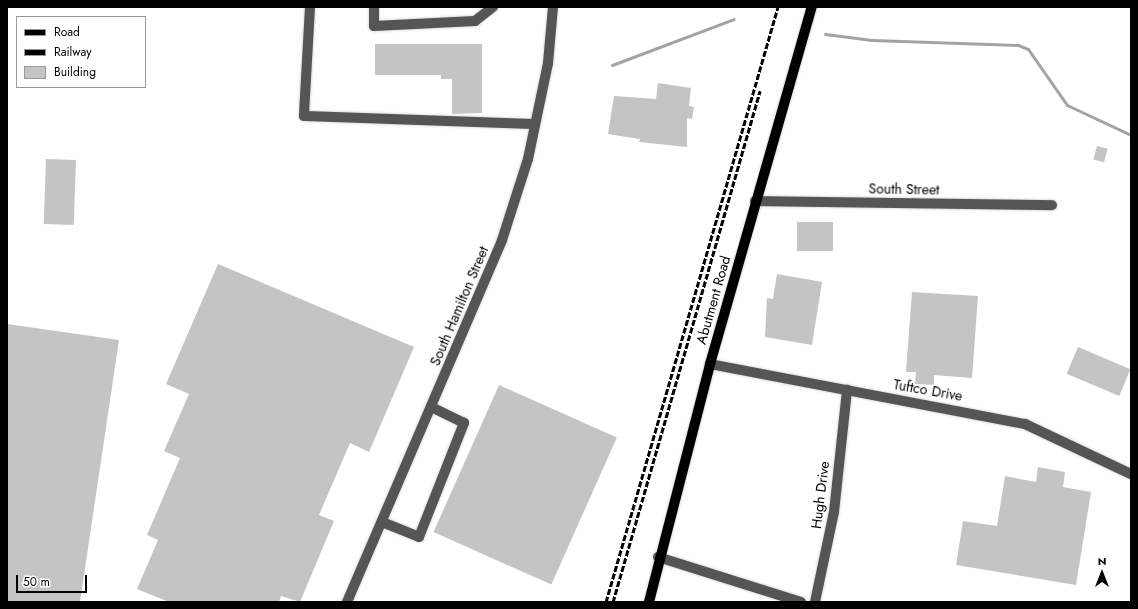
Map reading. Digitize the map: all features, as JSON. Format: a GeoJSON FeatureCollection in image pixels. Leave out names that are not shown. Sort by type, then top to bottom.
{"type":"FeatureCollection","features":[{"type":"Feature","properties":{"kind":"main road","name":"Abutment Road"},"geometry":{"type":"LineString","coordinates":[[649,602],[658,557],[710,364],[755,200],[812,7]]}},
{"type":"Feature","properties":{"kind":"street"},"geometry":{"type":"LineString","coordinates":[[310,7],[304,116],[535,124]]}},
{"type":"Feature","properties":{"kind":"street"},"geometry":{"type":"LineString","coordinates":[[374,7],[374,26],[475,21],[493,7]]}},
{"type":"Feature","properties":{"kind":"street","name":"South Hamilton Street"},"geometry":{"type":"LineString","coordinates":[[347,602],[502,240],[535,124],[548,63],[553,7]]}},
{"type":"Feature","properties":{"kind":"street","name":"South Street"},"geometry":{"type":"LineString","coordinates":[[755,200],[1052,205]]}},
{"type":"Feature","properties":{"kind":"street","name":"Tuftco Drive"},"geometry":{"type":"LineString","coordinates":[[710,364],[1025,424],[1131,474]]}},
{"type":"Feature","properties":{"kind":"street","name":"Hugh Drive"},"geometry":{"type":"LineString","coordinates":[[815,602],[834,512],[847,390]]}},
{"type":"Feature","properties":{"kind":"street"},"geometry":{"type":"LineString","coordinates":[[382,522],[420,537],[464,423],[431,407]]}},
{"type":"Feature","properties":{"kind":"street"},"geometry":{"type":"LineString","coordinates":[[658,557],[801,602]]}},
{"type":"Feature","properties":{"kind":"building"},"geometry":{"type":"Polygon","coordinates":[[[375,44],[482,44],[482,113],[452,114],[452,79],[441,79],[441,75],[375,75],[375,44]]]}},
{"type":"Feature","properties":{"kind":"building"},"geometry":{"type":"Polygon","coordinates":[[[658,83],[691,88],[689,106],[694,107],[692,119],[687,118],[687,147],[639,142],[640,139],[608,134],[614,96],[656,99],[658,83]]]}},
{"type":"Feature","properties":{"kind":"building"},"geometry":{"type":"Polygon","coordinates":[[[1097,146],[1108,149],[1104,162],[1093,160],[1097,146]]]}},
{"type":"Feature","properties":{"kind":"building"},"geometry":{"type":"Polygon","coordinates":[[[46,159],[76,160],[74,225],[44,224],[46,159]]]}},
{"type":"Feature","properties":{"kind":"building"},"geometry":{"type":"Polygon","coordinates":[[[797,222],[833,222],[833,251],[797,251],[797,222]]]}},
{"type":"Feature","properties":{"kind":"building"},"geometry":{"type":"Polygon","coordinates":[[[218,264],[414,347],[369,452],[350,443],[319,515],[334,521],[300,602],[281,596],[279,602],[169,602],[137,589],[158,540],[147,535],[180,458],[164,451],[189,394],[166,384],[218,264]]]}},
{"type":"Feature","properties":{"kind":"building"},"geometry":{"type":"Polygon","coordinates":[[[777,274],[822,282],[812,345],[765,337],[767,298],[773,299],[777,274]]]}},
{"type":"Feature","properties":{"kind":"building"},"geometry":{"type":"Polygon","coordinates":[[[912,292],[978,296],[972,378],[934,375],[934,385],[915,384],[916,372],[906,372],[912,292]]]}},
{"type":"Feature","properties":{"kind":"building"},"geometry":{"type":"Polygon","coordinates":[[[7,324],[119,340],[80,602],[7,602],[7,324]]]}},
{"type":"Feature","properties":{"kind":"building"},"geometry":{"type":"Polygon","coordinates":[[[1078,347],[1130,369],[1119,396],[1067,374],[1078,347]]]}},
{"type":"Feature","properties":{"kind":"building"},"geometry":{"type":"Polygon","coordinates":[[[499,385],[617,437],[551,585],[434,532],[499,385]]]}},
{"type":"Feature","properties":{"kind":"building"},"geometry":{"type":"Polygon","coordinates":[[[1038,467],[1065,472],[1063,487],[1091,492],[1076,585],[956,565],[963,521],[997,526],[1005,476],[1036,482],[1038,467]]]}},
{"type":"Feature","properties":{"kind":"waterway"},"geometry":{"type":"LineString","coordinates":[[612,65],[734,19]]}},
{"type":"Feature","properties":{"kind":"waterway"},"geometry":{"type":"LineString","coordinates":[[825,34],[872,40],[1018,45],[1028,49],[1067,105],[1131,135]]}},
{"type":"Feature","properties":{"kind":"railway"},"geometry":{"type":"LineString","coordinates":[[606,602],[778,7]]}},
{"type":"Feature","properties":{"kind":"railway"},"geometry":{"type":"LineString","coordinates":[[613,602],[760,91]]}}]}
